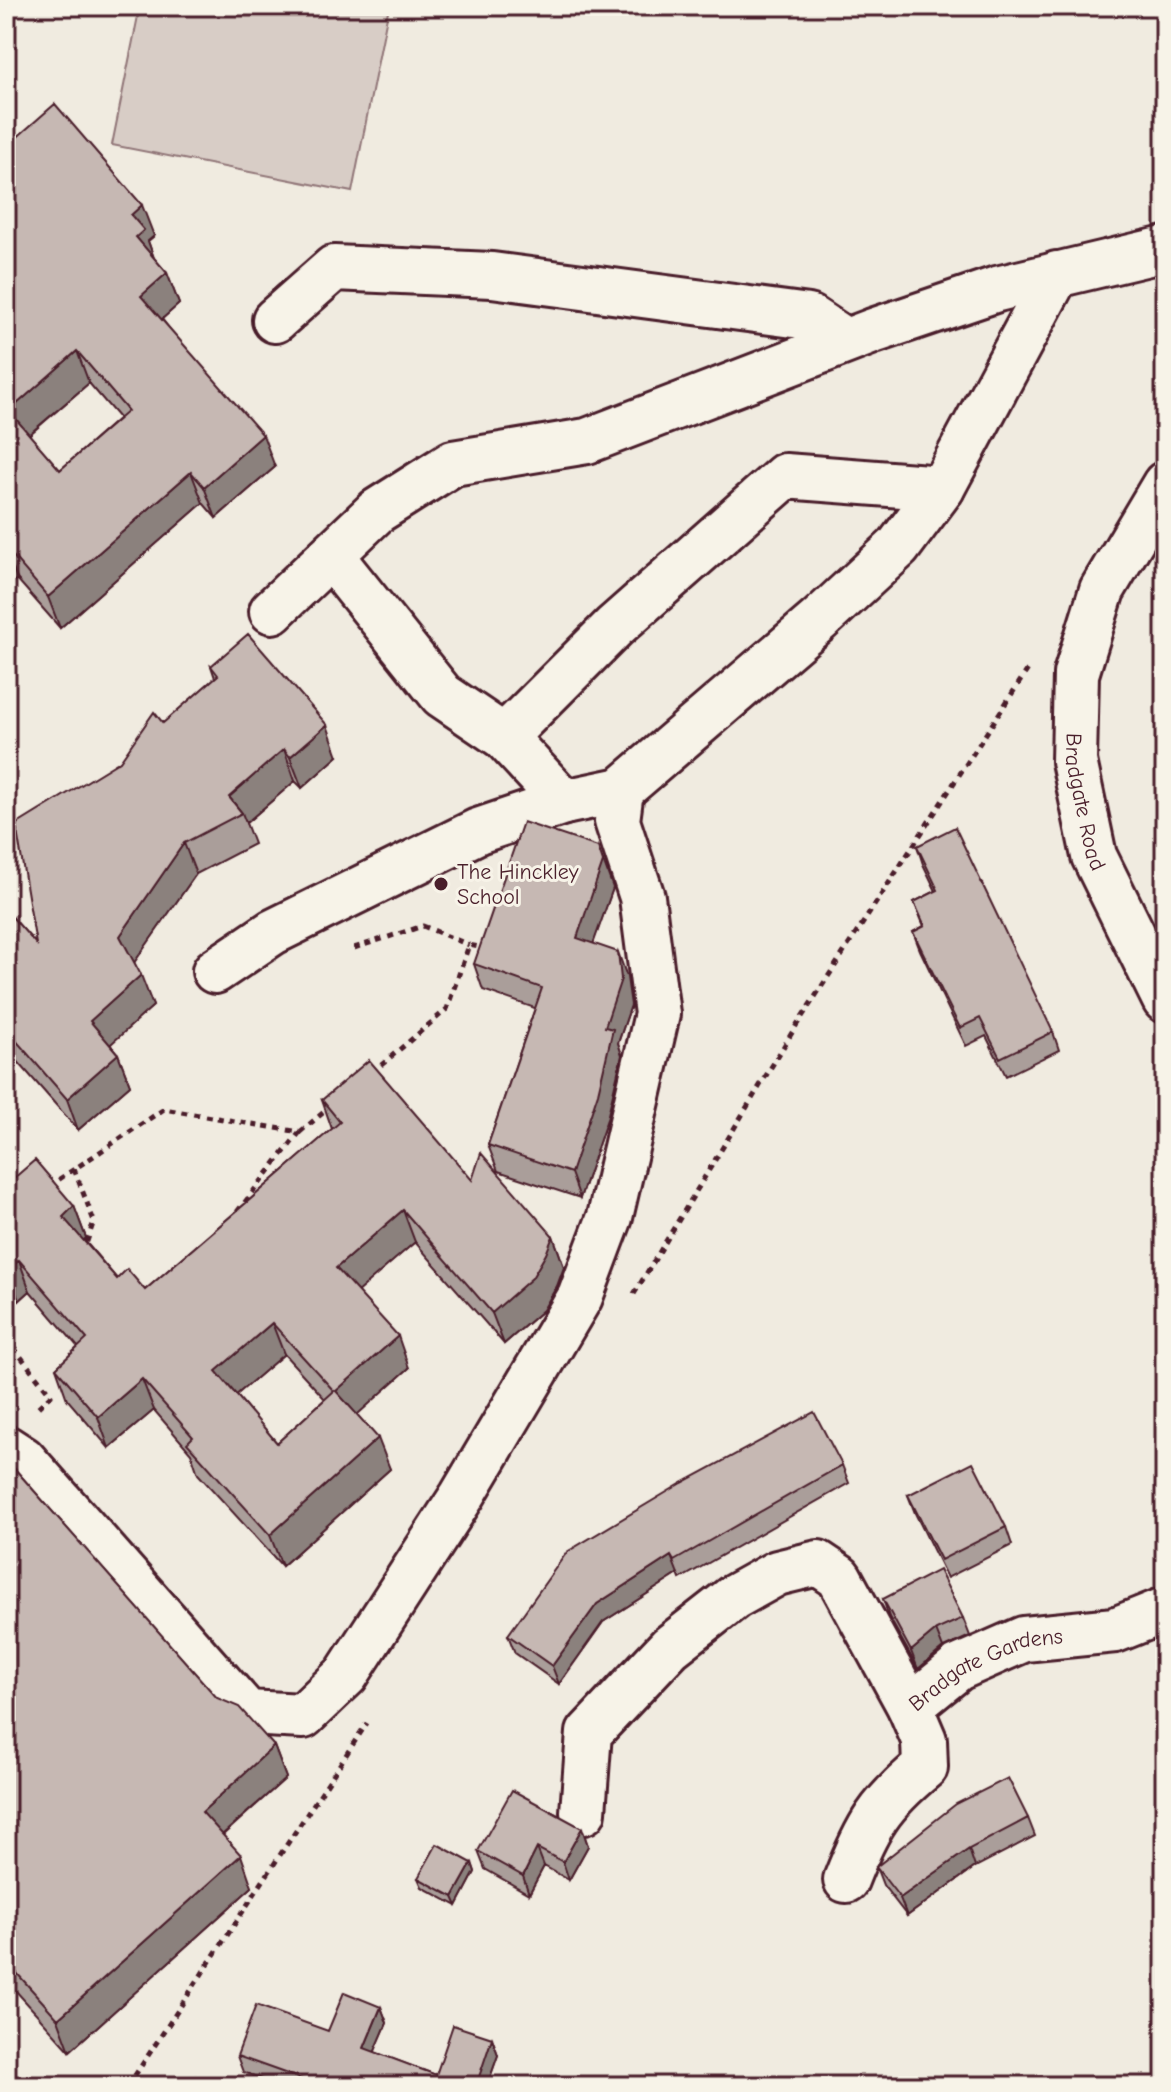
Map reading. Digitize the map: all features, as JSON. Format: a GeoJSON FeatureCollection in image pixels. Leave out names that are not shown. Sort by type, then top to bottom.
{"type":"FeatureCollection","features":[{"type":"Feature","properties":{"kind":"street"},"geometry":{"type":"LineString","coordinates":[[272,611],[377,511],[453,463],[587,441],[845,341],[997,289],[1165,249]]}},
{"type":"Feature","properties":{"kind":"street"},"geometry":{"type":"LineString","coordinates":[[275,320],[334,268],[492,275],[809,317],[845,341]]}},
{"type":"Feature","properties":{"kind":"street"},"geometry":{"type":"LineString","coordinates":[[215,971],[273,932],[478,831],[564,802],[621,790],[859,585],[898,547],[942,488],[991,404],[1057,274]]}},
{"type":"Feature","properties":{"kind":"street"},"geometry":{"type":"LineString","coordinates":[[504,737],[614,627],[785,476],[942,488]]}},
{"type":"Feature","properties":{"kind":"street","name":"Bradgate Road"},"geometry":{"type":"LineString","coordinates":[[1165,484],[1102,590],[1076,674],[1074,761],[1094,856],[1165,1000]]}},
{"type":"Feature","properties":{"kind":"street"},"geometry":{"type":"LineString","coordinates":[[331,556],[442,695],[504,737],[564,802]]}},
{"type":"Feature","properties":{"kind":"street"},"geometry":{"type":"LineString","coordinates":[[6,1448],[23,1459],[247,1713],[303,1716],[346,1675],[462,1496],[580,1297],[610,1217],[657,1014],[642,897],[617,821],[621,790]]}},
{"type":"Feature","properties":{"kind":"street"},"geometry":{"type":"LineString","coordinates":[[583,1812],[589,1733],[670,1647],[734,1597],[777,1573],[818,1563],[839,1577],[910,1707]]}},
{"type":"Feature","properties":{"kind":"street","name":"Bradgate Gardens"},"geometry":{"type":"LineString","coordinates":[[846,1880],[867,1827],[895,1792],[925,1767],[924,1740],[910,1707],[958,1668],[1024,1639],[1115,1630],[1165,1610]]}},
{"type":"Feature","properties":{"kind":"path"},"geometry":{"type":"LineString","coordinates":[[350,949],[423,926],[469,945],[497,951]]}},
{"type":"Feature","properties":{"kind":"path"},"geometry":{"type":"LineString","coordinates":[[360,1083],[447,1009],[469,945]]}},
{"type":"Feature","properties":{"kind":"path"},"geometry":{"type":"LineString","coordinates":[[231,1218],[300,1132],[336,1103]]}},
{"type":"Feature","properties":{"kind":"path"},"geometry":{"type":"LineString","coordinates":[[39,1193],[164,1109],[300,1132]]}},
{"type":"Feature","properties":{"kind":"path"},"geometry":{"type":"LineString","coordinates":[[74,1169],[94,1221],[84,1249]]}},
{"type":"Feature","properties":{"kind":"shaded area"},"geometry":{"type":"Polygon","coordinates":[[[140,6],[389,6],[352,192],[112,145],[140,6]]]}},
{"type":"Feature","properties":{"kind":"building"},"geometry":{"type":"Polygon","coordinates":[[[55,104],[142,205],[131,215],[144,230],[136,237],[167,273],[141,296],[263,435],[204,487],[191,472],[48,597],[6,548],[6,147],[55,104]],[[77,351],[9,411],[60,470],[128,411],[77,351]]]}},
{"type":"Feature","properties":{"kind":"building"},"geometry":{"type":"Polygon","coordinates":[[[248,634],[327,725],[290,757],[284,749],[229,797],[242,813],[184,843],[120,936],[141,975],[90,1021],[118,1054],[67,1099],[6,1029],[6,910],[36,944],[16,825],[120,761],[154,712],[163,723],[218,675],[211,666],[248,634]]]}},
{"type":"Feature","properties":{"kind":"building"},"geometry":{"type":"Polygon","coordinates":[[[523,822],[598,847],[603,862],[577,938],[618,952],[621,979],[605,1027],[613,1029],[598,1093],[571,1173],[488,1145],[542,988],[474,964],[523,822]]]}},
{"type":"Feature","properties":{"kind":"building"},"geometry":{"type":"Polygon","coordinates":[[[955,827],[1053,1032],[1000,1058],[980,1018],[960,1028],[913,932],[925,926],[914,902],[938,890],[917,846],[955,827]]]}},
{"type":"Feature","properties":{"kind":"building"},"geometry":{"type":"Polygon","coordinates":[[[369,1060],[472,1180],[481,1153],[553,1236],[532,1278],[492,1313],[403,1210],[336,1268],[398,1336],[336,1391],[378,1438],[270,1535],[187,1443],[193,1437],[142,1379],[98,1417],[56,1368],[87,1339],[19,1260],[8,1270],[6,1268],[6,1185],[35,1160],[74,1206],[63,1217],[117,1279],[127,1269],[145,1290],[340,1122],[322,1100],[369,1060]],[[272,1323],[216,1371],[277,1443],[334,1391],[272,1323]]]}},
{"type":"Feature","properties":{"kind":"building"},"geometry":{"type":"Polygon","coordinates":[[[814,1412],[842,1465],[674,1561],[671,1556],[597,1604],[552,1666],[508,1635],[567,1552],[682,1483],[814,1412]]]}},
{"type":"Feature","properties":{"kind":"building"},"geometry":{"type":"Polygon","coordinates":[[[6,1459],[217,1698],[239,1707],[274,1746],[202,1812],[241,1855],[58,2019],[6,1961],[6,1925],[14,1917],[6,1908],[6,1459]]]}},
{"type":"Feature","properties":{"kind":"building"},"geometry":{"type":"Polygon","coordinates":[[[973,1462],[1006,1527],[941,1560],[908,1495],[973,1462]]]}},
{"type":"Feature","properties":{"kind":"building"},"geometry":{"type":"Polygon","coordinates":[[[939,1570],[963,1618],[936,1630],[911,1651],[883,1599],[939,1570]]]}},
{"type":"Feature","properties":{"kind":"building"},"geometry":{"type":"Polygon","coordinates":[[[1008,1778],[1028,1818],[969,1849],[900,1898],[876,1867],[956,1804],[1008,1778]]]}},
{"type":"Feature","properties":{"kind":"building"},"geometry":{"type":"Polygon","coordinates":[[[512,1790],[582,1828],[563,1862],[537,1848],[523,1876],[478,1851],[512,1790]]]}},
{"type":"Feature","properties":{"kind":"building"},"geometry":{"type":"Polygon","coordinates":[[[437,1844],[472,1863],[453,1897],[418,1878],[437,1844]]]}},
{"type":"Feature","properties":{"kind":"building"},"geometry":{"type":"Polygon","coordinates":[[[344,1992],[381,2007],[364,2048],[436,2075],[453,2025],[492,2038],[476,2086],[321,2086],[237,2056],[256,2005],[328,2031],[344,1992]]]}},
{"type":"Feature","properties":{"kind":"building"},"geometry":{"type":"Polygon","coordinates":[[[196,2076],[223,2086],[192,2086],[196,2076]]]}},
{"type":"Feature","properties":{"kind":"place","name":"The Hinckley School"},"geometry":{"type":"Point","coordinates":[441,884]}}]}
